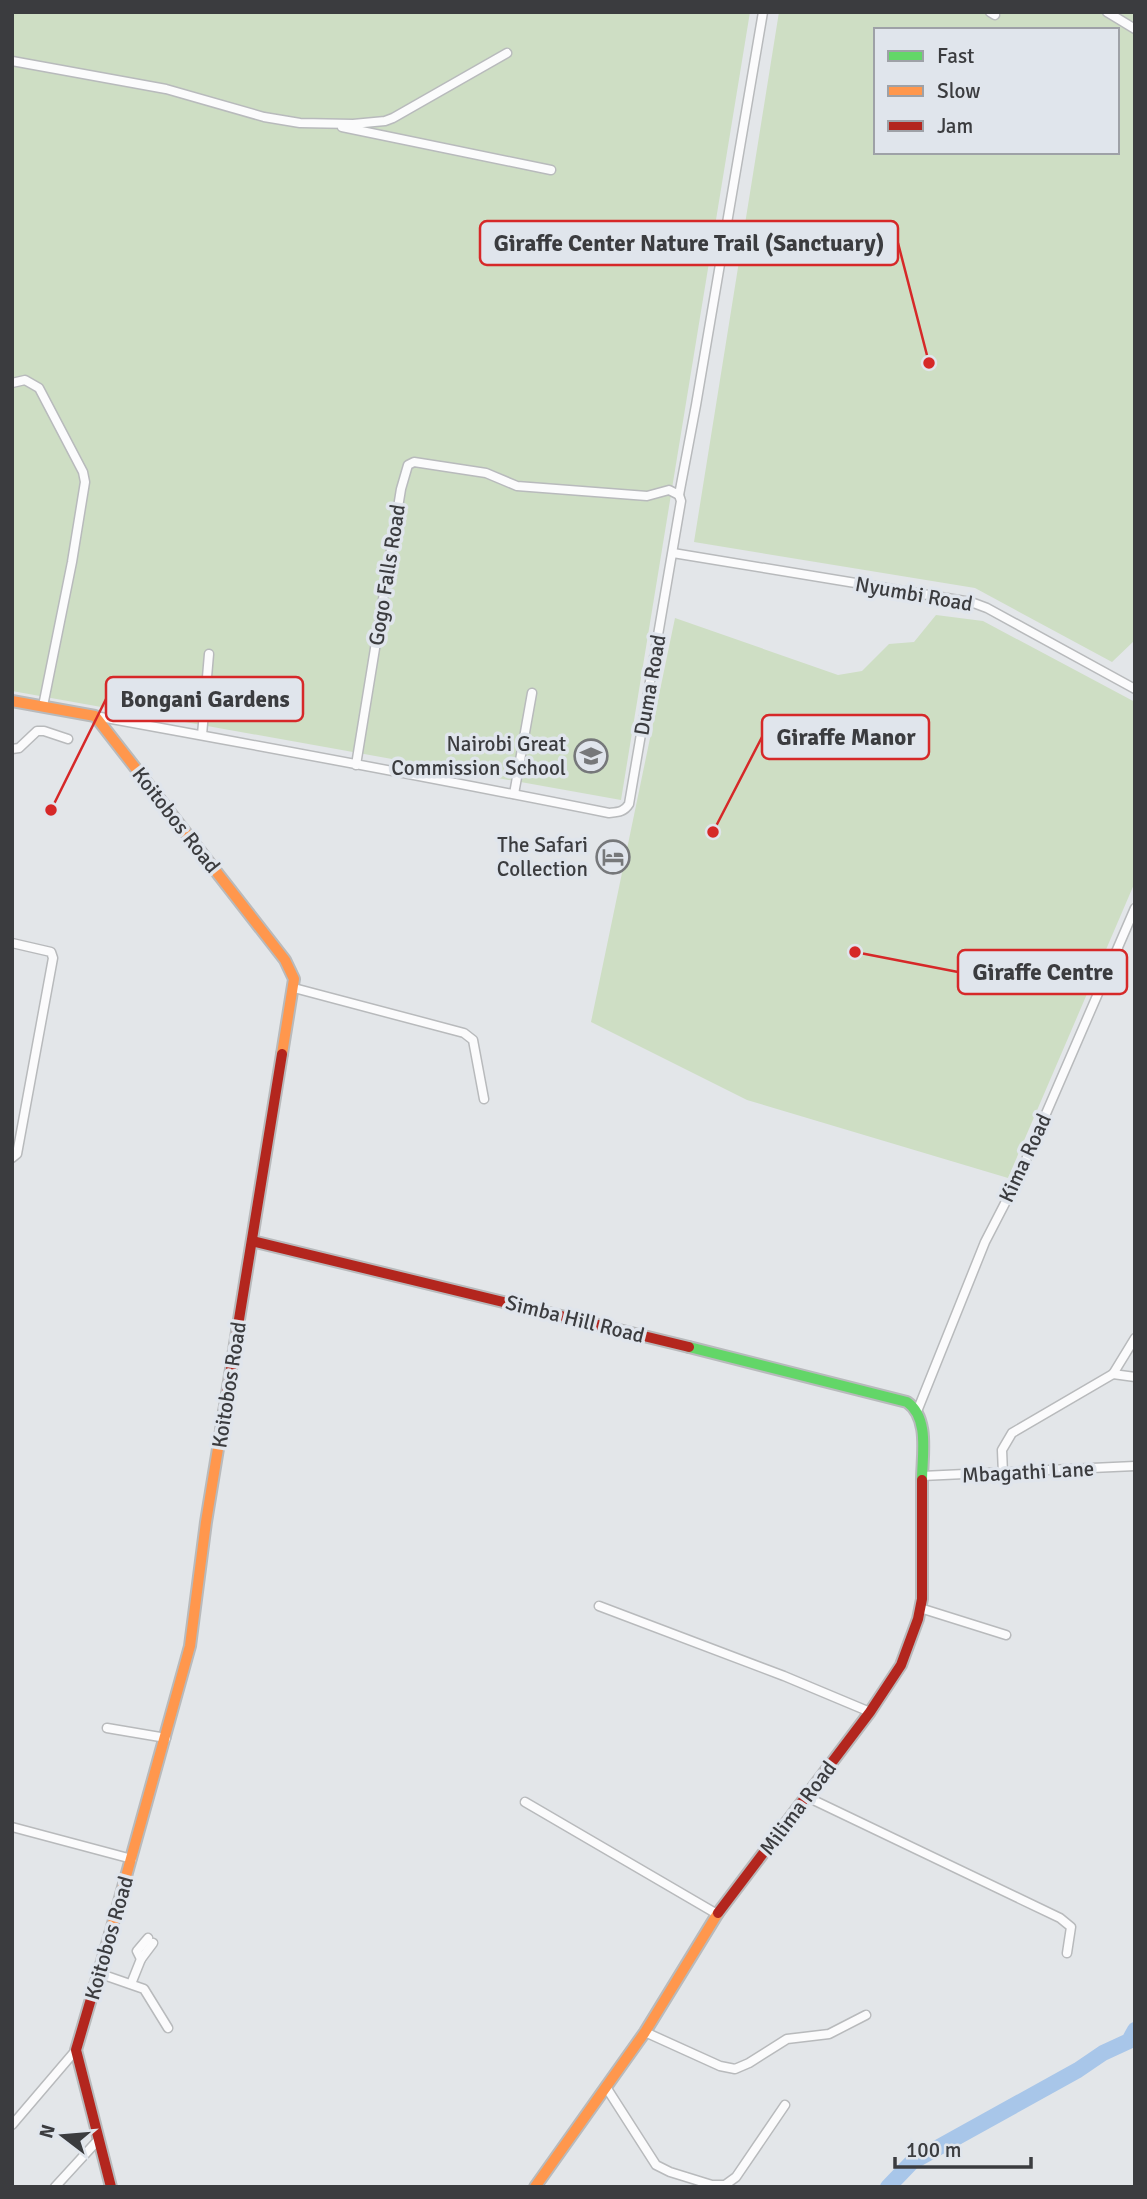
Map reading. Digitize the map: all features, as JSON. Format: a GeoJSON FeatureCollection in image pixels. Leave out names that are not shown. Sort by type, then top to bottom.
{"type":"FeatureCollection","features":[{"type":"Feature","properties":{"kind":"street","name":"Duma Road"},"geometry":{"type":"LineString","coordinates":[[514,794],[609,813],[620,812],[629,804],[673,553],[681,501],[679,495],[763,12]]}},
{"type":"Feature","properties":{"kind":"street"},"geometry":{"type":"LineString","coordinates":[[1107,12],[1135,29]]}},
{"type":"Feature","properties":{"kind":"street"},"geometry":{"type":"LineString","coordinates":[[12,61],[166,89],[264,117],[300,123],[364,123],[393,118],[507,53]]}},
{"type":"Feature","properties":{"kind":"street"},"geometry":{"type":"LineString","coordinates":[[323,123],[551,170]]}},
{"type":"Feature","properties":{"kind":"street"},"geometry":{"type":"LineString","coordinates":[[12,383],[25,380],[39,388],[83,472],[85,482],[43,706]]}},
{"type":"Feature","properties":{"kind":"street","name":"Gogo Falls Road"},"geometry":{"type":"LineString","coordinates":[[356,765],[401,489],[408,466],[414,462],[486,473],[517,486],[647,496],[669,490],[679,495]]}},
{"type":"Feature","properties":{"kind":"street","name":"Nyumbi Road"},"geometry":{"type":"LineString","coordinates":[[673,553],[971,602],[988,608],[1135,689]]}},
{"type":"Feature","properties":{"kind":"street"},"geometry":{"type":"LineString","coordinates":[[202,735],[209,654]]}},
{"type":"Feature","properties":{"kind":"street"},"geometry":{"type":"LineString","coordinates":[[12,701],[514,794],[532,693]]}},
{"type":"Feature","properties":{"kind":"street","name":"Koitobos Road"},"geometry":{"type":"LineString","coordinates":[[76,2050],[190,1646],[206,1522],[294,988],[294,979],[285,960],[95,716]]}},
{"type":"Feature","properties":{"kind":"street"},"geometry":{"type":"LineString","coordinates":[[12,749],[19,748],[37,731],[68,739]]}},
{"type":"Feature","properties":{"kind":"street","name":"Kima Road"},"geometry":{"type":"LineString","coordinates":[[918,1409],[985,1242],[1018,1176],[1135,908]]}},
{"type":"Feature","properties":{"kind":"street"},"geometry":{"type":"LineString","coordinates":[[12,943],[44,949],[51,952],[53,958],[17,1154],[12,1158]]}},
{"type":"Feature","properties":{"kind":"street"},"geometry":{"type":"LineString","coordinates":[[294,988],[464,1032],[473,1040],[484,1099]]}},
{"type":"Feature","properties":{"kind":"street","name":"Simba Hill Road"},"geometry":{"type":"LineString","coordinates":[[252,1241],[897,1398],[918,1409]]}},
{"type":"Feature","properties":{"kind":"street"},"geometry":{"type":"LineString","coordinates":[[1003,1474],[1002,1450],[1012,1433],[1113,1374],[1135,1338]]}},
{"type":"Feature","properties":{"kind":"street"},"geometry":{"type":"LineString","coordinates":[[1113,1374],[1135,1377]]}},
{"type":"Feature","properties":{"kind":"street","name":"Milima Road"},"geometry":{"type":"LineString","coordinates":[[535,2187],[645,2032],[717,1914],[870,1712],[901,1665],[922,1599],[922,1424],[918,1409]]}},
{"type":"Feature","properties":{"kind":"street","name":"Mbagathi Lane"},"geometry":{"type":"LineString","coordinates":[[922,1476],[1135,1466]]}},
{"type":"Feature","properties":{"kind":"street"},"geometry":{"type":"LineString","coordinates":[[598,1606],[784,1676],[870,1712]]}},
{"type":"Feature","properties":{"kind":"street"},"geometry":{"type":"LineString","coordinates":[[920,1608],[1006,1635]]}},
{"type":"Feature","properties":{"kind":"street"},"geometry":{"type":"LineString","coordinates":[[107,1728],[166,1738]]}},
{"type":"Feature","properties":{"kind":"street"},"geometry":{"type":"LineString","coordinates":[[807,1797],[1060,1918],[1071,1927],[1067,1953]]}},
{"type":"Feature","properties":{"kind":"street"},"geometry":{"type":"LineString","coordinates":[[525,1802],[717,1914]]}},
{"type":"Feature","properties":{"kind":"street"},"geometry":{"type":"LineString","coordinates":[[12,1827],[132,1859]]}},
{"type":"Feature","properties":{"kind":"street"},"geometry":{"type":"LineString","coordinates":[[131,1984],[141,1959],[137,1951],[150,1940]]}},
{"type":"Feature","properties":{"kind":"street"},"geometry":{"type":"LineString","coordinates":[[98,1973],[144,1989],[166,2025],[174,2017]]}},
{"type":"Feature","properties":{"kind":"street"},"geometry":{"type":"LineString","coordinates":[[645,2032],[720,2066],[735,2068],[749,2063],[787,2039],[829,2034],[866,2015]]}},
{"type":"Feature","properties":{"kind":"street"},"geometry":{"type":"LineString","coordinates":[[12,2125],[76,2050]]}},
{"type":"Feature","properties":{"kind":"street"},"geometry":{"type":"LineString","coordinates":[[76,2050],[111,2187]]}},
{"type":"Feature","properties":{"kind":"street"},"geometry":{"type":"LineString","coordinates":[[606,2087],[656,2165],[712,2185],[725,2185],[736,2177],[785,2105]]}},
{"type":"Feature","properties":{"kind":"street"},"geometry":{"type":"LineString","coordinates":[[55,2187],[99,2139]]}},
{"type":"Feature","properties":{"kind":"green space"},"geometry":{"type":"Polygon","coordinates":[[[12,12],[750,12],[621,800],[12,691],[12,12]]]}},
{"type":"Feature","properties":{"kind":"green space"},"geometry":{"type":"Polygon","coordinates":[[[779,12],[1135,12],[1135,640],[1112,662],[975,588],[694,542],[779,12]]]}},
{"type":"Feature","properties":{"kind":"green space"},"geometry":{"type":"Polygon","coordinates":[[[936,615],[983,621],[1135,702],[1135,882],[1008,1178],[747,1100],[591,1022],[675,618],[838,675],[862,671],[889,644],[914,642],[936,615]]]}},
{"type":"Feature","properties":{"kind":"waterway"},"geometry":{"type":"LineString","coordinates":[[888,2187],[912,2162],[1078,2070],[1103,2053],[1129,2041],[1135,2030]]}},
{"type":"Feature","properties":{"kind":"traffic: fast"},"geometry":{"type":"LineString","coordinates":[[689,1347],[907,1402],[914,1409],[922,1427],[922,1480]]}},
{"type":"Feature","properties":{"kind":"traffic: slow"},"geometry":{"type":"LineString","coordinates":[[12,701],[95,716],[285,960],[294,979],[282,1054]]}},
{"type":"Feature","properties":{"kind":"traffic: slow"},"geometry":{"type":"LineString","coordinates":[[110,1934],[190,1646],[224,1412]]}},
{"type":"Feature","properties":{"kind":"traffic: slow"},"geometry":{"type":"LineString","coordinates":[[535,2187],[645,2032],[718,1913]]}},
{"type":"Feature","properties":{"kind":"traffic: jam"},"geometry":{"type":"LineString","coordinates":[[224,1412],[282,1054]]}},
{"type":"Feature","properties":{"kind":"traffic: jam"},"geometry":{"type":"LineString","coordinates":[[252,1241],[689,1347]]}},
{"type":"Feature","properties":{"kind":"traffic: jam"},"geometry":{"type":"LineString","coordinates":[[718,1913],[870,1712],[901,1665],[918,1619],[922,1599],[922,1480]]}},
{"type":"Feature","properties":{"kind":"traffic: jam"},"geometry":{"type":"LineString","coordinates":[[110,1934],[76,2050],[111,2187]]}},
{"type":"Feature","properties":{"kind":"place","name":"Giraffe Center Nature Trail (Sanctuary)"},"geometry":{"type":"Point","coordinates":[929,363]}},
{"type":"Feature","properties":{"kind":"place","name":"Nairobi Great Commission School"},"geometry":{"type":"Point","coordinates":[591,756]}},
{"type":"Feature","properties":{"kind":"place","name":"Bongani Gardens"},"geometry":{"type":"Point","coordinates":[51,810]}},
{"type":"Feature","properties":{"kind":"place","name":"Giraffe Manor"},"geometry":{"type":"Point","coordinates":[713,832]}},
{"type":"Feature","properties":{"kind":"place","name":"The Safari Collection"},"geometry":{"type":"Point","coordinates":[613,857]}},
{"type":"Feature","properties":{"kind":"place","name":"Giraffe Centre"},"geometry":{"type":"Point","coordinates":[855,952]}}]}
